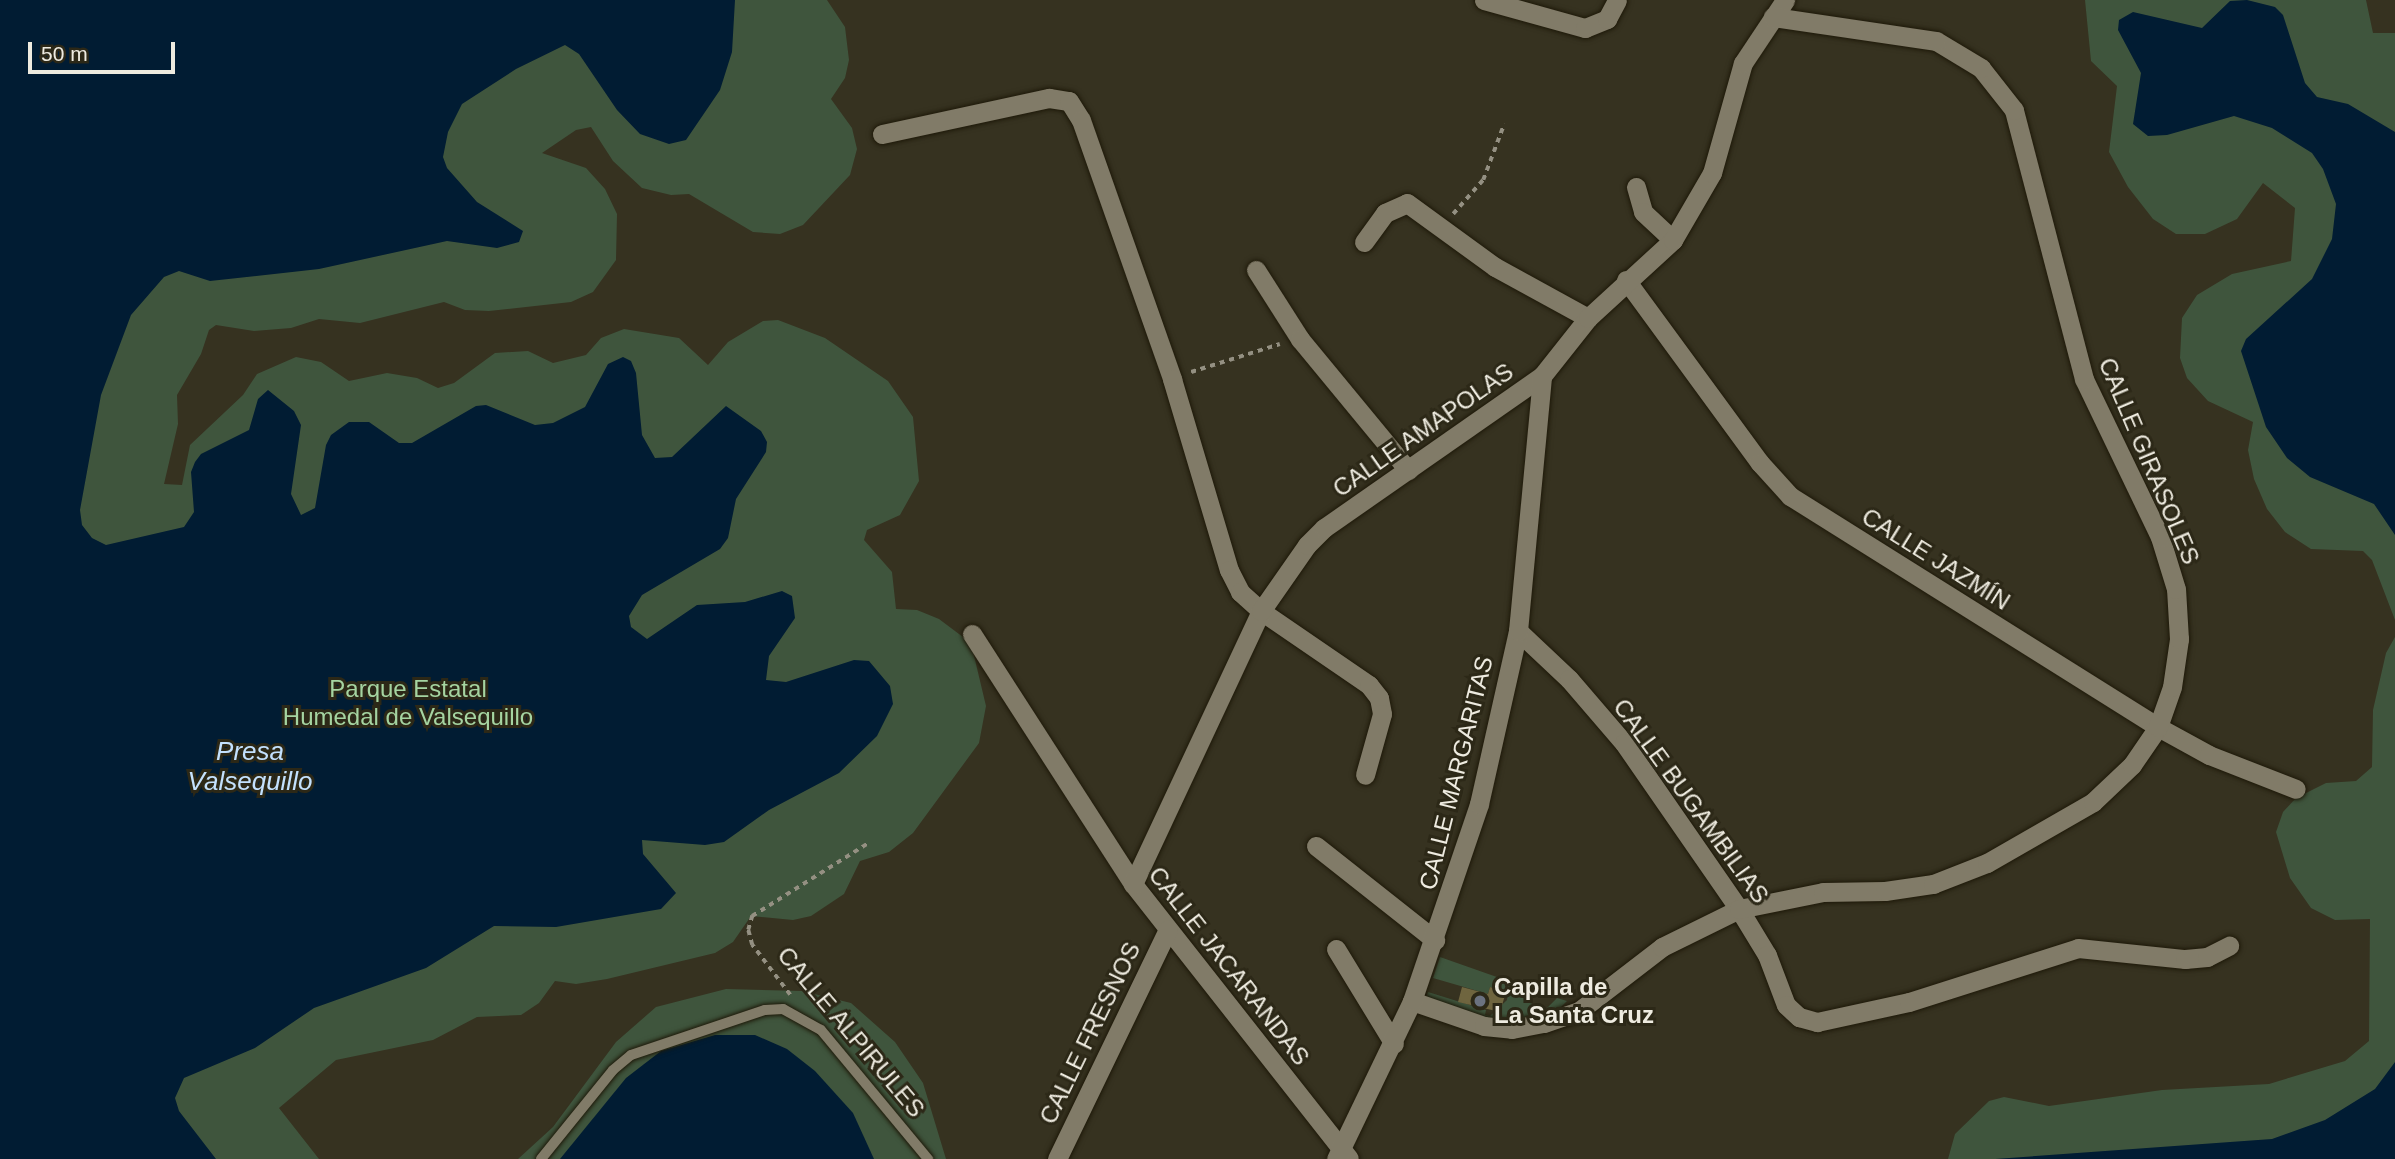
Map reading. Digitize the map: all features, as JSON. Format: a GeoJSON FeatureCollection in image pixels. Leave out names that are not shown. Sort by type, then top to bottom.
{"type":"FeatureCollection","features":[{"type":"Feature","properties":{"kind":"street"},"geometry":{"type":"LineString","coordinates":[[1484,0],[1585,28],[1607,19],[1617,0]]}},
{"type":"Feature","properties":{"kind":"street","name":"CALLE AMAPOLAS"},"geometry":{"type":"LineString","coordinates":[[1133,884],[1261,611],[1324,528],[1542,376],[1588,318],[1626,280],[1673,240],[1712,173],[1743,63],[1786,0]]}},
{"type":"Feature","properties":{"kind":"street","name":"CALLE GIRASOLES"},"geometry":{"type":"LineString","coordinates":[[1412,1001],[1484,1026],[1512,1029],[1544,1023],[1579,1011],[1662,947],[1740,909],[1793,896],[1933,884],[1987,863],[2093,802],[2132,765],[2158,727],[2172,687],[2179,639],[2176,589],[2160,537],[2084,379],[2014,110],[1981,68],[1936,41],[1773,18]]}},
{"type":"Feature","properties":{"kind":"street"},"geometry":{"type":"LineString","coordinates":[[882,134],[1049,98],[1069,101],[1082,120],[1172,379],[1229,570],[1240,592],[1261,611],[1369,685],[1379,698],[1382,714],[1365,775]]}},
{"type":"Feature","properties":{"kind":"street"},"geometry":{"type":"LineString","coordinates":[[1636,187],[1643,212],[1673,240]]}},
{"type":"Feature","properties":{"kind":"street"},"geometry":{"type":"LineString","coordinates":[[1364,242],[1385,214],[1406,203],[1443,226],[1495,267],[1588,318]]}},
{"type":"Feature","properties":{"kind":"street"},"geometry":{"type":"LineString","coordinates":[[1256,270],[1300,339],[1408,470]]}},
{"type":"Feature","properties":{"kind":"street","name":"CALLE JAZMÍN"},"geometry":{"type":"LineString","coordinates":[[1626,280],[1767,473],[1790,496],[2158,727],[2209,755],[2296,789]]}},
{"type":"Feature","properties":{"kind":"street","name":"CALLE MARGARITAS"},"geometry":{"type":"LineString","coordinates":[[1342,1156],[1412,1001],[1435,940],[1479,804],[1518,631],[1542,376]]}},
{"type":"Feature","properties":{"kind":"street","name":"CALLE BUGAMBILIAS"},"geometry":{"type":"LineString","coordinates":[[1518,631],[1569,679],[1624,743],[1740,909],[1767,955],[1786,1005],[1799,1017],[1817,1022],[1909,1002],[2078,948],[2185,959],[2207,957],[2229,946]]}},
{"type":"Feature","properties":{"kind":"street","name":"CALLE JACARANDAS"},"geometry":{"type":"LineString","coordinates":[[972,634],[1133,884],[1342,1156]]}},
{"type":"Feature","properties":{"kind":"street"},"geometry":{"type":"LineString","coordinates":[[1316,846],[1435,940]]}},
{"type":"Feature","properties":{"kind":"street","name":"CALLE FRESNOS"},"geometry":{"type":"LineString","coordinates":[[1057,1159],[1168,929]]}},
{"type":"Feature","properties":{"kind":"street"},"geometry":{"type":"LineString","coordinates":[[1336,949],[1394,1044]]}},
{"type":"Feature","properties":{"kind":"lane"},"geometry":{"type":"LineString","coordinates":[[541,1159],[613,1070],[632,1055],[765,1010],[783,1009],[807,1019]]}},
{"type":"Feature","properties":{"kind":"lane","name":"CALLE ALPIRULES"},"geometry":{"type":"LineString","coordinates":[[807,1019],[844,1054],[928,1159]]}},
{"type":"Feature","properties":{"kind":"path"},"geometry":{"type":"LineString","coordinates":[[1443,226],[1483,180],[1504,124]]}},
{"type":"Feature","properties":{"kind":"path"},"geometry":{"type":"LineString","coordinates":[[1172,379],[1226,358],[1300,339]]}},
{"type":"Feature","properties":{"kind":"path","name":"CALLE ALPIRULES"},"geometry":{"type":"LineString","coordinates":[[807,1019],[752,945],[748,930],[752,916],[870,842]]}},
{"type":"Feature","properties":{"kind":"green space","name":"Presa Valsequillo"},"geometry":{"type":"Polygon","coordinates":[[[0,0],[827,0],[845,27],[849,60],[845,78],[831,99],[852,128],[857,149],[850,175],[803,225],[780,234],[753,232],[689,194],[671,195],[642,188],[613,161],[591,127],[576,130],[542,153],[586,168],[605,189],[617,214],[616,260],[593,292],[571,302],[489,311],[465,310],[444,302],[360,323],[319,319],[291,328],[254,331],[216,325],[209,330],[201,354],[177,395],[178,424],[164,484],[182,485],[190,445],[243,395],[257,374],[296,357],[321,362],[349,381],[387,373],[417,378],[438,388],[454,383],[495,353],[528,351],[553,363],[586,355],[601,338],[624,329],[679,338],[708,365],[728,342],[763,321],[778,320],[825,338],[888,381],[913,417],[919,481],[900,515],[867,530],[864,540],[892,572],[896,609],[917,610],[939,619],[971,643],[986,706],[979,743],[913,833],[889,852],[860,861],[844,894],[811,916],[793,920],[751,916],[733,942],[715,953],[607,979],[576,984],[555,981],[539,1003],[521,1015],[477,1017],[433,1040],[336,1060],[279,1108],[319,1159],[0,1159],[0,0]]]}},
{"type":"Feature","properties":{"kind":"green space"},"geometry":{"type":"Polygon","coordinates":[[[2085,0],[2366,0],[2373,33],[2395,33],[2395,620],[2372,560],[2363,551],[2311,549],[2285,532],[2267,509],[2254,479],[2248,450],[2253,422],[2208,401],[2187,378],[2180,358],[2182,318],[2197,295],[2232,274],[2291,261],[2295,208],[2263,183],[2237,219],[2205,234],[2176,234],[2153,219],[2128,187],[2109,152],[2117,86],[2091,61],[2085,0]]]}},
{"type":"Feature","properties":{"kind":"green space"},"geometry":{"type":"Polygon","coordinates":[[[2395,637],[2395,1159],[1948,1159],[1955,1134],[1989,1101],[2004,1097],[2049,1106],[2162,1090],[2269,1084],[2345,1061],[2369,1041],[2370,919],[2335,920],[2311,908],[2290,878],[2276,832],[2283,812],[2296,798],[2326,783],[2356,781],[2372,767],[2373,710],[2386,653],[2395,637]]]}},
{"type":"Feature","properties":{"kind":"green space"},"geometry":{"type":"Polygon","coordinates":[[[1440,957],[1528,988],[1524,1001],[1546,1009],[1557,998],[1567,1001],[1546,1022],[1480,1024],[1423,1004],[1428,992],[1486,1010],[1485,1015],[1490,1016],[1507,1000],[1508,992],[1490,987],[1488,994],[1433,978],[1440,957]]]}},
{"type":"Feature","properties":{"kind":"green space"},"geometry":{"type":"Polygon","coordinates":[[[726,989],[802,991],[851,1003],[895,1042],[923,1083],[946,1159],[518,1159],[553,1127],[616,1042],[656,1007],[726,989]]]}},
{"type":"Feature","properties":{"kind":"water","name":"Presa Valsequillo"},"geometry":{"type":"Polygon","coordinates":[[[0,0],[735,0],[732,52],[720,90],[686,140],[669,144],[640,134],[617,110],[579,54],[565,45],[516,69],[462,104],[448,132],[443,157],[447,168],[477,202],[523,231],[519,242],[497,248],[447,241],[319,269],[210,281],[179,271],[164,277],[131,315],[101,395],[80,510],[82,525],[92,538],[106,545],[184,527],[194,512],[191,472],[195,462],[201,454],[249,430],[258,399],[268,390],[294,411],[301,425],[291,494],[301,515],[315,508],[326,445],[331,435],[349,422],[369,422],[399,443],[412,443],[476,406],[486,405],[535,425],[553,423],[585,407],[608,364],[623,357],[631,361],[636,373],[642,435],[655,458],[672,457],[726,406],[761,431],[767,442],[766,452],[736,499],[728,538],[720,549],[642,595],[629,616],[631,627],[647,639],[697,605],[745,602],[782,591],[792,596],[795,618],[769,656],[766,680],[786,682],[854,660],[869,661],[890,686],[893,704],[877,736],[839,773],[769,810],[724,842],[705,845],[642,840],[643,854],[676,893],[661,909],[556,927],[494,926],[426,968],[314,1008],[255,1048],[184,1078],[175,1098],[179,1111],[216,1159],[0,1159],[0,0]]]}},
{"type":"Feature","properties":{"kind":"water"},"geometry":{"type":"Polygon","coordinates":[[[2247,0],[2275,7],[2283,15],[2305,83],[2317,97],[2348,104],[2395,132],[2395,535],[2374,504],[2310,477],[2287,458],[2266,427],[2241,351],[2246,339],[2312,279],[2332,239],[2336,204],[2323,169],[2312,153],[2272,128],[2234,116],[2167,135],[2148,136],[2133,124],[2141,73],[2118,30],[2119,20],[2133,12],[2202,28],[2230,1],[2247,0]]]}},
{"type":"Feature","properties":{"kind":"water"},"geometry":{"type":"Polygon","coordinates":[[[715,1035],[755,1035],[787,1049],[815,1071],[853,1113],[874,1159],[560,1159],[626,1078],[661,1051],[715,1035]]]}},
{"type":"Feature","properties":{"kind":"water"},"geometry":{"type":"Polygon","coordinates":[[[2395,1062],[2395,1159],[1995,1159],[2272,1139],[2325,1120],[2375,1089],[2395,1062]]]}},
{"type":"Feature","properties":{"kind":"building","name":"Capilla de La Santa Cruz"},"geometry":{"type":"Polygon","coordinates":[[[1462,987],[1488,994],[1490,987],[1506,992],[1500,1012],[1458,1002],[1462,987]]]}},
{"type":"Feature","properties":{"kind":"place","name":"Capilla de La Santa Cruz"},"geometry":{"type":"Point","coordinates":[1480,1001]}},
{"type":"Feature","properties":{"kind":"park label","name":"Parque Estatal Humedal de Valsequillo"},"geometry":{"type":"Point","coordinates":[408,703]}}]}
